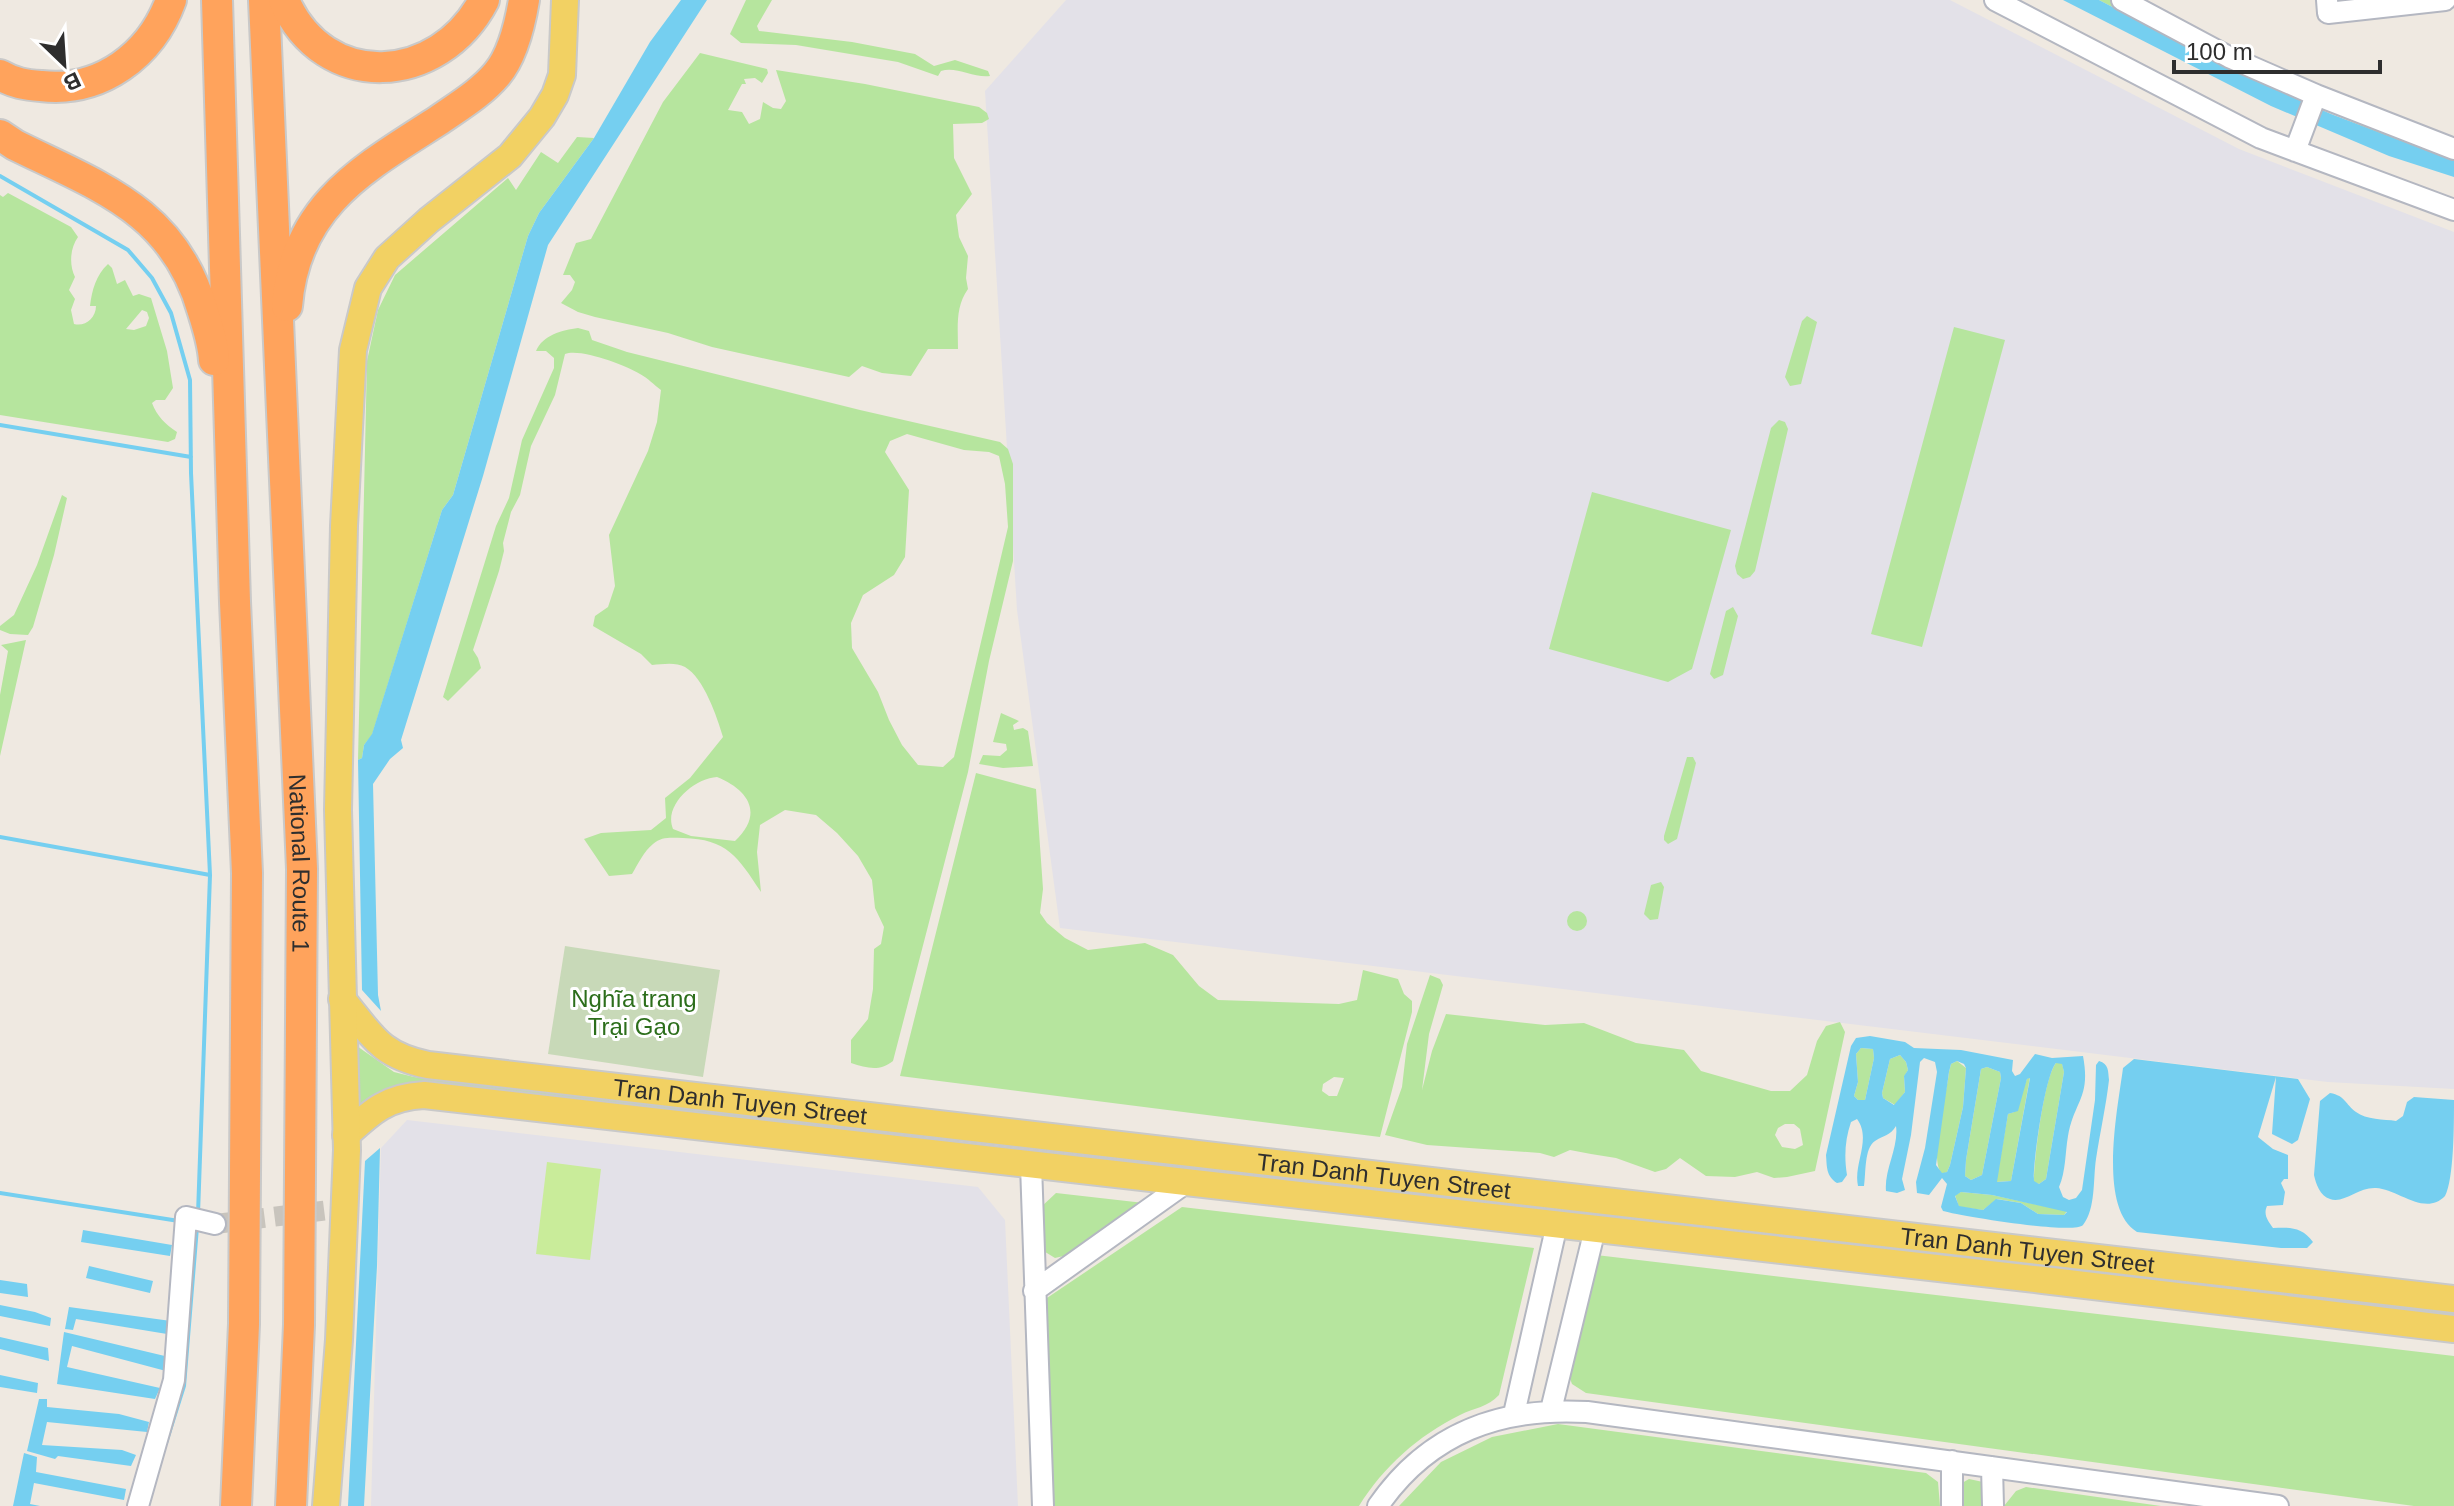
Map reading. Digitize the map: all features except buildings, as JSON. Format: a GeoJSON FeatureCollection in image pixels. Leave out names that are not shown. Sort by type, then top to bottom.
{"type":"FeatureCollection","features":[{"type":"Feature","properties":{"kind":"highway"},"geometry":{"type":"LineString","coordinates":[[0,75],[13,83],[51,87],[70,87],[96,81],[124,66],[146,45],[165,16],[171,0]]}},
{"type":"Feature","properties":{"kind":"highway"},"geometry":{"type":"LineString","coordinates":[[217,0],[235,602],[247,873],[244,1324],[236,1506]]}},
{"type":"Feature","properties":{"kind":"highway","name":"National Route 1"},"geometry":{"type":"LineString","coordinates":[[264,0],[302,869],[299,1325],[291,1506]]}},
{"type":"Feature","properties":{"kind":"highway"},"geometry":{"type":"LineString","coordinates":[[284,0],[296,23],[310,40],[337,58],[380,67],[400,67],[419,62],[440,51],[468,24],[484,0]]}},
{"type":"Feature","properties":{"kind":"highway"},"geometry":{"type":"LineString","coordinates":[[290,595],[287,302],[311,224],[335,194],[371,164],[469,100],[499,73],[519,30],[524,0]]}},
{"type":"Feature","properties":{"kind":"highway"},"geometry":{"type":"LineString","coordinates":[[0,135],[118,196],[149,221],[175,248],[195,284],[213,347],[235,602]]}},
{"type":"Feature","properties":{"kind":"main road"},"geometry":{"type":"LineString","coordinates":[[326,1506],[339,1340],[346,1135],[338,810],[344,526],[353,350],[368,288],[387,258],[429,220],[510,156],[542,117],[562,75],[565,0]]}},
{"type":"Feature","properties":{"kind":"main road","name":"Tran Danh Tuyen Street"},"geometry":{"type":"LineString","coordinates":[[342,999],[390,1054],[416,1063],[2454,1299]]}},
{"type":"Feature","properties":{"kind":"main road","name":"Tran Danh Tuyen Street"},"geometry":{"type":"LineString","coordinates":[[346,1135],[379,1106],[404,1096],[424,1095],[2454,1329]]}},
{"type":"Feature","properties":{"kind":"main road"},"geometry":{"type":"LineString","coordinates":[[1031,1165],[1033,1135]]}},
{"type":"Feature","properties":{"kind":"main road"},"geometry":{"type":"LineString","coordinates":[[1575,1226],[1578,1198]]}},
{"type":"Feature","properties":{"kind":"main road"},"geometry":{"type":"LineString","coordinates":[[1996,1274],[1998,1246]]}},
{"type":"Feature","properties":{"kind":"street"},"geometry":{"type":"LineString","coordinates":[[1995,0],[2217,116],[2295,151],[2454,210]]}},
{"type":"Feature","properties":{"kind":"street"},"geometry":{"type":"LineString","coordinates":[[2122,0],[2229,57],[2454,149]]}},
{"type":"Feature","properties":{"kind":"street"},"geometry":{"type":"LineString","coordinates":[[2327,0],[2328,13],[2445,0]]}},
{"type":"Feature","properties":{"kind":"street"},"geometry":{"type":"LineString","coordinates":[[2295,151],[2316,95]]}},
{"type":"Feature","properties":{"kind":"street"},"geometry":{"type":"LineString","coordinates":[[1031,1165],[1043,1506]]}},
{"type":"Feature","properties":{"kind":"street"},"geometry":{"type":"LineString","coordinates":[[1034,1291],[1187,1182]]}},
{"type":"Feature","properties":{"kind":"street"},"geometry":{"type":"LineString","coordinates":[[138,1506],[174,1380],[186,1217],[215,1224]]}},
{"type":"Feature","properties":{"kind":"street"},"geometry":{"type":"LineString","coordinates":[[1551,1410],[1575,1226]]}},
{"type":"Feature","properties":{"kind":"street"},"geometry":{"type":"LineString","coordinates":[[1514,1414],[1575,1226]]}},
{"type":"Feature","properties":{"kind":"street"},"geometry":{"type":"LineString","coordinates":[[1378,1506],[1416,1462],[1446,1440],[1479,1424],[1514,1414],[1551,1410],[1587,1412],[2278,1506]]}},
{"type":"Feature","properties":{"kind":"street"},"geometry":{"type":"LineString","coordinates":[[1952,1461],[1952,1506]]}},
{"type":"Feature","properties":{"kind":"street"},"geometry":{"type":"LineString","coordinates":[[1992,1467],[1993,1506]]}},
{"type":"Feature","properties":{"kind":"shaded area"},"geometry":{"type":"Polygon","coordinates":[[[1066,0],[1950,0],[2239,149],[2454,232],[2454,1089],[2328,1082],[1060,928],[1017,610],[985,91],[1066,0]]]}},
{"type":"Feature","properties":{"kind":"shaded area"},"geometry":{"type":"Polygon","coordinates":[[[407,1120],[978,1187],[1005,1220],[1018,1506],[371,1506],[381,1148],[407,1120]]]}},
{"type":"Feature","properties":{"kind":"green space"},"geometry":{"type":"Polygon","coordinates":[[[746,0],[772,0],[757,26],[759,31],[852,42],[915,54],[934,66],[955,60],[988,71],[990,76],[947,70],[941,71],[938,76],[898,62],[796,45],[741,43],[730,34],[746,0]]]}},
{"type":"Feature","properties":{"kind":"green space"},"geometry":{"type":"Polygon","coordinates":[[[2099,0],[2115,0],[2454,151],[2454,161],[2274,87],[2099,0]]]}},
{"type":"Feature","properties":{"kind":"green space"},"geometry":{"type":"Polygon","coordinates":[[[700,53],[767,69],[762,83],[755,78],[744,79],[746,84],[742,84],[728,110],[742,112],[749,124],[760,119],[763,102],[781,109],[786,101],[776,70],[979,107],[987,113],[989,119],[982,123],[953,124],[954,158],[972,194],[956,215],[959,237],[968,256],[968,289],[959,310],[958,349],[928,349],[911,376],[882,373],[862,366],[849,377],[595,317],[561,303],[575,282],[570,275],[563,275],[576,243],[591,239],[663,102],[700,53]]]}},
{"type":"Feature","properties":{"kind":"green space"},"geometry":{"type":"Polygon","coordinates":[[[577,137],[594,138],[539,213],[528,236],[453,495],[442,510],[372,735],[364,745],[362,758],[358,760],[367,361],[378,310],[395,275],[508,178],[516,190],[541,152],[558,163],[577,137]]]}},
{"type":"Feature","properties":{"kind":"green space"},"geometry":{"type":"Polygon","coordinates":[[[8,193],[71,227],[78,237],[71,257],[75,277],[69,290],[75,299],[71,310],[74,324],[86,323],[92,318],[96,306],[90,306],[93,289],[108,264],[117,284],[125,280],[133,296],[139,294],[151,298],[167,351],[173,388],[165,400],[152,403],[162,419],[177,432],[175,439],[168,442],[0,415],[0,195],[3,197],[8,193]],[[142,310],[126,329],[146,326],[149,318],[147,312],[142,310]]]}},
{"type":"Feature","properties":{"kind":"green space"},"geometry":{"type":"Polygon","coordinates":[[[1807,316],[1817,322],[1801,384],[1790,386],[1785,377],[1802,321],[1807,316]]]}},
{"type":"Feature","properties":{"kind":"green space"},"geometry":{"type":"Polygon","coordinates":[[[1954,327],[2005,340],[1922,647],[1871,634],[1954,327]]]}},
{"type":"Feature","properties":{"kind":"green space"},"geometry":{"type":"Polygon","coordinates":[[[578,328],[589,331],[592,340],[627,352],[1000,442],[1008,449],[1013,464],[1013,561],[989,661],[968,772],[893,1061],[883,1067],[851,1063],[851,1040],[868,1019],[873,989],[874,949],[881,944],[884,927],[875,908],[872,880],[858,856],[816,815],[785,810],[760,825],[757,852],[761,892],[730,852],[711,842],[683,838],[660,840],[647,850],[632,874],[609,876],[584,839],[601,833],[651,830],[666,818],[665,798],[690,778],[723,737],[709,699],[692,672],[678,664],[652,665],[641,654],[593,626],[595,616],[608,607],[615,586],[609,535],[648,451],[657,422],[661,390],[643,376],[603,358],[581,353],[565,354],[555,395],[531,446],[520,495],[511,512],[503,543],[499,571],[473,650],[481,668],[448,701],[443,697],[496,526],[509,498],[522,440],[554,368],[554,358],[546,351],[536,351],[548,337],[578,328]],[[907,434],[890,441],[885,452],[909,490],[905,557],[894,575],[863,595],[851,623],[852,648],[878,692],[902,745],[918,765],[943,767],[954,757],[1008,527],[1005,484],[999,456],[907,434]],[[717,777],[699,782],[683,794],[673,811],[673,829],[691,836],[735,841],[744,831],[749,821],[749,804],[737,789],[717,777]]]}},
{"type":"Feature","properties":{"kind":"green space"},"geometry":{"type":"Polygon","coordinates":[[[1779,420],[1785,422],[1788,429],[1755,571],[1743,579],[1737,574],[1735,566],[1771,428],[1779,420]]]}},
{"type":"Feature","properties":{"kind":"green space"},"geometry":{"type":"Polygon","coordinates":[[[1592,492],[1731,530],[1692,669],[1668,682],[1549,649],[1592,492]]]}},
{"type":"Feature","properties":{"kind":"green space"},"geometry":{"type":"Polygon","coordinates":[[[62,495],[67,498],[33,627],[28,635],[0,630],[0,626],[14,615],[37,565],[62,495]]]}},
{"type":"Feature","properties":{"kind":"green space"},"geometry":{"type":"Polygon","coordinates":[[[1733,607],[1738,616],[1723,675],[1714,679],[1710,674],[1726,611],[1733,607]]]}},
{"type":"Feature","properties":{"kind":"green space"},"geometry":{"type":"Polygon","coordinates":[[[26,640],[0,756],[0,695],[8,651],[1,645],[26,640]]]}},
{"type":"Feature","properties":{"kind":"green space"},"geometry":{"type":"Polygon","coordinates":[[[1001,713],[1019,721],[1013,725],[1014,730],[1023,728],[1028,731],[1033,766],[1003,768],[979,764],[983,755],[1000,756],[1007,750],[1006,744],[993,742],[1001,713]]]}},
{"type":"Feature","properties":{"kind":"green space"},"geometry":{"type":"Polygon","coordinates":[[[1687,757],[1693,757],[1696,763],[1677,839],[1668,844],[1664,836],[1687,757]]]}},
{"type":"Feature","properties":{"kind":"green space"},"geometry":{"type":"Polygon","coordinates":[[[976,773],[1036,789],[1043,889],[1040,913],[1065,938],[1088,950],[1145,943],[1173,955],[1199,986],[1218,1000],[1339,1004],[1357,1000],[1363,970],[1398,979],[1404,994],[1412,1001],[1412,1012],[1380,1137],[900,1076],[976,773]],[[1334,1077],[1323,1084],[1322,1091],[1329,1096],[1337,1096],[1344,1078],[1334,1077]]]}},
{"type":"Feature","properties":{"kind":"green space"},"geometry":{"type":"Polygon","coordinates":[[[1661,882],[1664,887],[1658,919],[1650,920],[1644,914],[1651,885],[1661,882]]]}},
{"type":"Feature","properties":{"kind":"green space"},"geometry":{"type":"Polygon","coordinates":[[[1577,911],[1584,914],[1587,921],[1584,928],[1577,931],[1570,928],[1567,921],[1570,914],[1577,911]]]}},
{"type":"Feature","properties":{"kind":"green space","name":"Nghĩa trang Trại Gạo"},"geometry":{"type":"Polygon","coordinates":[[[565,946],[720,970],[703,1077],[548,1054],[565,946]]]}},
{"type":"Feature","properties":{"kind":"green space"},"geometry":{"type":"Polygon","coordinates":[[[1430,975],[1440,979],[1443,985],[1429,1034],[1422,1090],[1446,1014],[1545,1025],[1584,1023],[1636,1043],[1684,1050],[1701,1071],[1771,1091],[1790,1091],[1807,1075],[1817,1041],[1826,1026],[1840,1022],[1845,1032],[1815,1171],[1774,1178],[1757,1172],[1735,1177],[1706,1176],[1680,1158],[1666,1169],[1655,1172],[1616,1158],[1570,1150],[1554,1157],[1540,1153],[1427,1145],[1385,1135],[1402,1087],[1407,1044],[1430,975]],[[1794,1124],[1778,1128],[1775,1135],[1782,1147],[1795,1149],[1803,1145],[1800,1129],[1794,1124]]]}},
{"type":"Feature","properties":{"kind":"green space"},"geometry":{"type":"Polygon","coordinates":[[[354,1044],[394,1072],[414,1077],[956,1141],[959,1145],[414,1085],[353,1117],[354,1044]]]}},
{"type":"Feature","properties":{"kind":"green space"},"geometry":{"type":"Polygon","coordinates":[[[1861,1048],[1873,1049],[1874,1058],[1865,1100],[1854,1096],[1858,1082],[1856,1054],[1861,1048]]]}},
{"type":"Feature","properties":{"kind":"green space"},"geometry":{"type":"Polygon","coordinates":[[[1900,1055],[1908,1070],[1904,1077],[1905,1092],[1895,1105],[1883,1098],[1882,1093],[1890,1059],[1900,1055]]]}},
{"type":"Feature","properties":{"kind":"green space"},"geometry":{"type":"Polygon","coordinates":[[[1957,1061],[1966,1068],[1963,1107],[1950,1165],[1947,1172],[1942,1174],[1938,1166],[1938,1141],[1951,1064],[1957,1061]]]}},
{"type":"Feature","properties":{"kind":"green space"},"geometry":{"type":"Polygon","coordinates":[[[2056,1063],[2062,1063],[2064,1072],[2046,1179],[2039,1184],[2034,1182],[2038,1138],[2048,1084],[2056,1063]]]}},
{"type":"Feature","properties":{"kind":"green space"},"geometry":{"type":"Polygon","coordinates":[[[1987,1067],[2000,1072],[2001,1078],[1982,1175],[1971,1180],[1965,1176],[1966,1160],[1981,1069],[1987,1067]]]}},
{"type":"Feature","properties":{"kind":"green space"},"geometry":{"type":"Polygon","coordinates":[[[2030,1077],[2011,1181],[1996,1182],[2008,1114],[2014,1112],[2030,1077]]]}},
{"type":"Feature","properties":{"kind":"green space"},"geometry":{"type":"Polygon","coordinates":[[[1087,1156],[1515,1204],[1514,1210],[1087,1161],[1087,1156]]]}},
{"type":"Feature","properties":{"kind":"green space"},"geometry":{"type":"Polygon","coordinates":[[[547,1162],[601,1169],[590,1260],[536,1254],[547,1162]]]}},
{"type":"Feature","properties":{"kind":"green space"},"geometry":{"type":"Polygon","coordinates":[[[1961,1192],[1992,1195],[2067,1211],[2064,1215],[2038,1214],[2021,1203],[1997,1199],[1983,1210],[1959,1207],[1955,1195],[1961,1192]]]}},
{"type":"Feature","properties":{"kind":"green space"},"geometry":{"type":"Polygon","coordinates":[[[1056,1193],[1144,1203],[1068,1255],[1055,1258],[1042,1250],[1040,1208],[1056,1193]]]}},
{"type":"Feature","properties":{"kind":"green space"},"geometry":{"type":"Polygon","coordinates":[[[1182,1207],[1534,1248],[1499,1395],[1416,1442],[1379,1478],[1359,1506],[1050,1506],[1041,1302],[1182,1207]]]}},
{"type":"Feature","properties":{"kind":"green space"},"geometry":{"type":"Polygon","coordinates":[[[1647,1220],[1916,1246],[1914,1254],[1647,1225],[1647,1220]]]}},
{"type":"Feature","properties":{"kind":"green space"},"geometry":{"type":"Polygon","coordinates":[[[1596,1255],[2454,1356],[2454,1506],[2414,1506],[1586,1393],[1572,1384],[1569,1376],[1596,1255]]]}},
{"type":"Feature","properties":{"kind":"green space"},"geometry":{"type":"Polygon","coordinates":[[[2046,1261],[2454,1310],[2454,1317],[2045,1267],[2046,1261]]]}},
{"type":"Feature","properties":{"kind":"green space"},"geometry":{"type":"Polygon","coordinates":[[[1558,1424],[1926,1473],[1938,1482],[1940,1506],[1399,1506],[1441,1462],[1492,1437],[1558,1424]]]}},
{"type":"Feature","properties":{"kind":"green space"},"geometry":{"type":"Polygon","coordinates":[[[1969,1479],[1983,1482],[1984,1506],[1962,1506],[1962,1483],[1969,1479]]]}},
{"type":"Feature","properties":{"kind":"green space"},"geometry":{"type":"Polygon","coordinates":[[[2026,1487],[2161,1506],[2004,1506],[2016,1491],[2026,1487]]]}},
{"type":"Feature","properties":{"kind":"water"},"geometry":{"type":"Polygon","coordinates":[[[681,0],[707,0],[548,245],[483,476],[401,740],[403,748],[390,759],[373,784],[378,995],[381,1011],[362,990],[358,760],[362,758],[364,745],[372,734],[442,510],[453,495],[528,236],[539,213],[594,138],[650,42],[681,0]]]}},
{"type":"Feature","properties":{"kind":"water"},"geometry":{"type":"Polygon","coordinates":[[[2063,0],[2099,0],[2247,77],[2331,114],[2454,161],[2454,177],[2389,156],[2271,106],[2063,0]]]}},
{"type":"Feature","properties":{"kind":"water"},"geometry":{"type":"Polygon","coordinates":[[[1870,1036],[1905,1042],[1914,1048],[1961,1050],[2013,1060],[2015,1076],[2035,1054],[2052,1058],[2083,1056],[2085,1081],[2071,1124],[2059,1187],[2063,1197],[2069,1200],[2076,1198],[2082,1190],[2095,1100],[2096,1065],[2099,1061],[2105,1064],[2108,1090],[2092,1202],[2083,1225],[2060,1228],[2039,1226],[1943,1211],[1941,1207],[1947,1184],[1942,1178],[1929,1195],[1917,1193],[1916,1182],[1925,1148],[1937,1072],[1935,1062],[1924,1058],[1920,1062],[1902,1179],[1905,1190],[1897,1193],[1886,1191],[1896,1126],[1889,1134],[1871,1144],[1864,1186],[1858,1186],[1863,1135],[1857,1119],[1851,1122],[1847,1135],[1847,1175],[1842,1182],[1833,1180],[1826,1155],[1851,1046],[1856,1038],[1870,1036]],[[1861,1048],[1856,1054],[1858,1082],[1854,1096],[1865,1100],[1873,1049],[1861,1048]],[[1900,1055],[1890,1059],[1883,1098],[1894,1105],[1905,1092],[1904,1076],[1908,1070],[1900,1055]],[[1957,1061],[1951,1064],[1936,1165],[1942,1173],[1947,1172],[1950,1165],[1963,1107],[1966,1068],[1957,1061]],[[2056,1063],[2048,1084],[2035,1156],[2034,1181],[2039,1184],[2046,1179],[2064,1072],[2062,1064],[2056,1063]],[[1987,1067],[1981,1069],[1965,1176],[1971,1180],[1982,1175],[2001,1078],[2000,1072],[1987,1067]],[[2030,1078],[2027,1079],[2018,1111],[2008,1114],[1997,1182],[2011,1181],[2030,1078]],[[1961,1192],[1955,1196],[1959,1206],[1983,1210],[1996,1199],[2021,1203],[2038,1214],[2064,1215],[2067,1212],[1992,1195],[1961,1192]]]}},
{"type":"Feature","properties":{"kind":"water"},"geometry":{"type":"Polygon","coordinates":[[[2134,1059],[2298,1079],[2310,1099],[2298,1140],[2292,1144],[2272,1134],[2276,1077],[2258,1137],[2273,1149],[2288,1155],[2288,1179],[2281,1183],[2285,1192],[2283,1205],[2267,1206],[2267,1218],[2273,1228],[2290,1228],[2304,1233],[2313,1242],[2307,1248],[2281,1248],[2137,1232],[2125,1220],[2117,1202],[2113,1156],[2123,1068],[2134,1059]]]}},
{"type":"Feature","properties":{"kind":"water"},"geometry":{"type":"Polygon","coordinates":[[[2330,1093],[2342,1098],[2360,1115],[2396,1121],[2403,1116],[2407,1102],[2414,1097],[2454,1100],[2452,1164],[2445,1196],[2429,1204],[2376,1188],[2335,1200],[2324,1195],[2314,1175],[2320,1101],[2330,1093]]]}},
{"type":"Feature","properties":{"kind":"water"},"geometry":{"type":"Polygon","coordinates":[[[380,1148],[364,1506],[348,1506],[365,1161],[380,1148]]]}},
{"type":"Feature","properties":{"kind":"water"},"geometry":{"type":"Polygon","coordinates":[[[83,1230],[172,1245],[170,1256],[81,1242],[83,1230]]]}},
{"type":"Feature","properties":{"kind":"water"},"geometry":{"type":"Polygon","coordinates":[[[89,1266],[153,1281],[150,1293],[86,1278],[89,1266]]]}},
{"type":"Feature","properties":{"kind":"water"},"geometry":{"type":"Polygon","coordinates":[[[0,1280],[27,1284],[28,1297],[0,1293],[0,1280]]]}},
{"type":"Feature","properties":{"kind":"water"},"geometry":{"type":"Polygon","coordinates":[[[0,1305],[51,1318],[50,1326],[0,1316],[0,1305]]]}},
{"type":"Feature","properties":{"kind":"water"},"geometry":{"type":"Polygon","coordinates":[[[69,1307],[171,1321],[173,1335],[76,1319],[73,1330],[65,1329],[69,1307]]]}},
{"type":"Feature","properties":{"kind":"water"},"geometry":{"type":"Polygon","coordinates":[[[64,1332],[169,1357],[166,1371],[72,1346],[67,1367],[160,1388],[155,1399],[57,1384],[64,1332]]]}},
{"type":"Feature","properties":{"kind":"water"},"geometry":{"type":"Polygon","coordinates":[[[0,1337],[48,1348],[49,1361],[0,1349],[0,1337]]]}},
{"type":"Feature","properties":{"kind":"water"},"geometry":{"type":"Polygon","coordinates":[[[0,1375],[38,1383],[37,1393],[0,1387],[0,1375]]]}},
{"type":"Feature","properties":{"kind":"water"},"geometry":{"type":"Polygon","coordinates":[[[39,1399],[47,1399],[47,1407],[119,1414],[149,1422],[147,1432],[47,1422],[42,1445],[122,1450],[136,1455],[131,1466],[58,1456],[55,1459],[27,1451],[39,1399]]]}},
{"type":"Feature","properties":{"kind":"water"},"geometry":{"type":"Polygon","coordinates":[[[24,1453],[37,1457],[36,1472],[126,1489],[124,1500],[34,1483],[30,1504],[40,1506],[13,1506],[24,1453]]]}},
{"type":"Feature","properties":{"kind":"waterway"},"geometry":{"type":"LineString","coordinates":[[0,176],[128,250],[152,278],[171,313],[190,380],[191,473],[210,875],[198,1214]]}},
{"type":"Feature","properties":{"kind":"waterway"},"geometry":{"type":"LineString","coordinates":[[0,425],[191,457]]}},
{"type":"Feature","properties":{"kind":"waterway"},"geometry":{"type":"LineString","coordinates":[[0,837],[210,875]]}},
{"type":"Feature","properties":{"kind":"waterway"},"geometry":{"type":"LineString","coordinates":[[0,1193],[179,1221]]}},
{"type":"Feature","properties":{"kind":"waterway"},"geometry":{"type":"LineString","coordinates":[[166,1443],[184,1386],[197,1227]]}},
{"type":"Feature","properties":{"kind":"tunnel"},"geometry":{"type":"LineString","coordinates":[[215,1224],[345,1208]]}}]}
